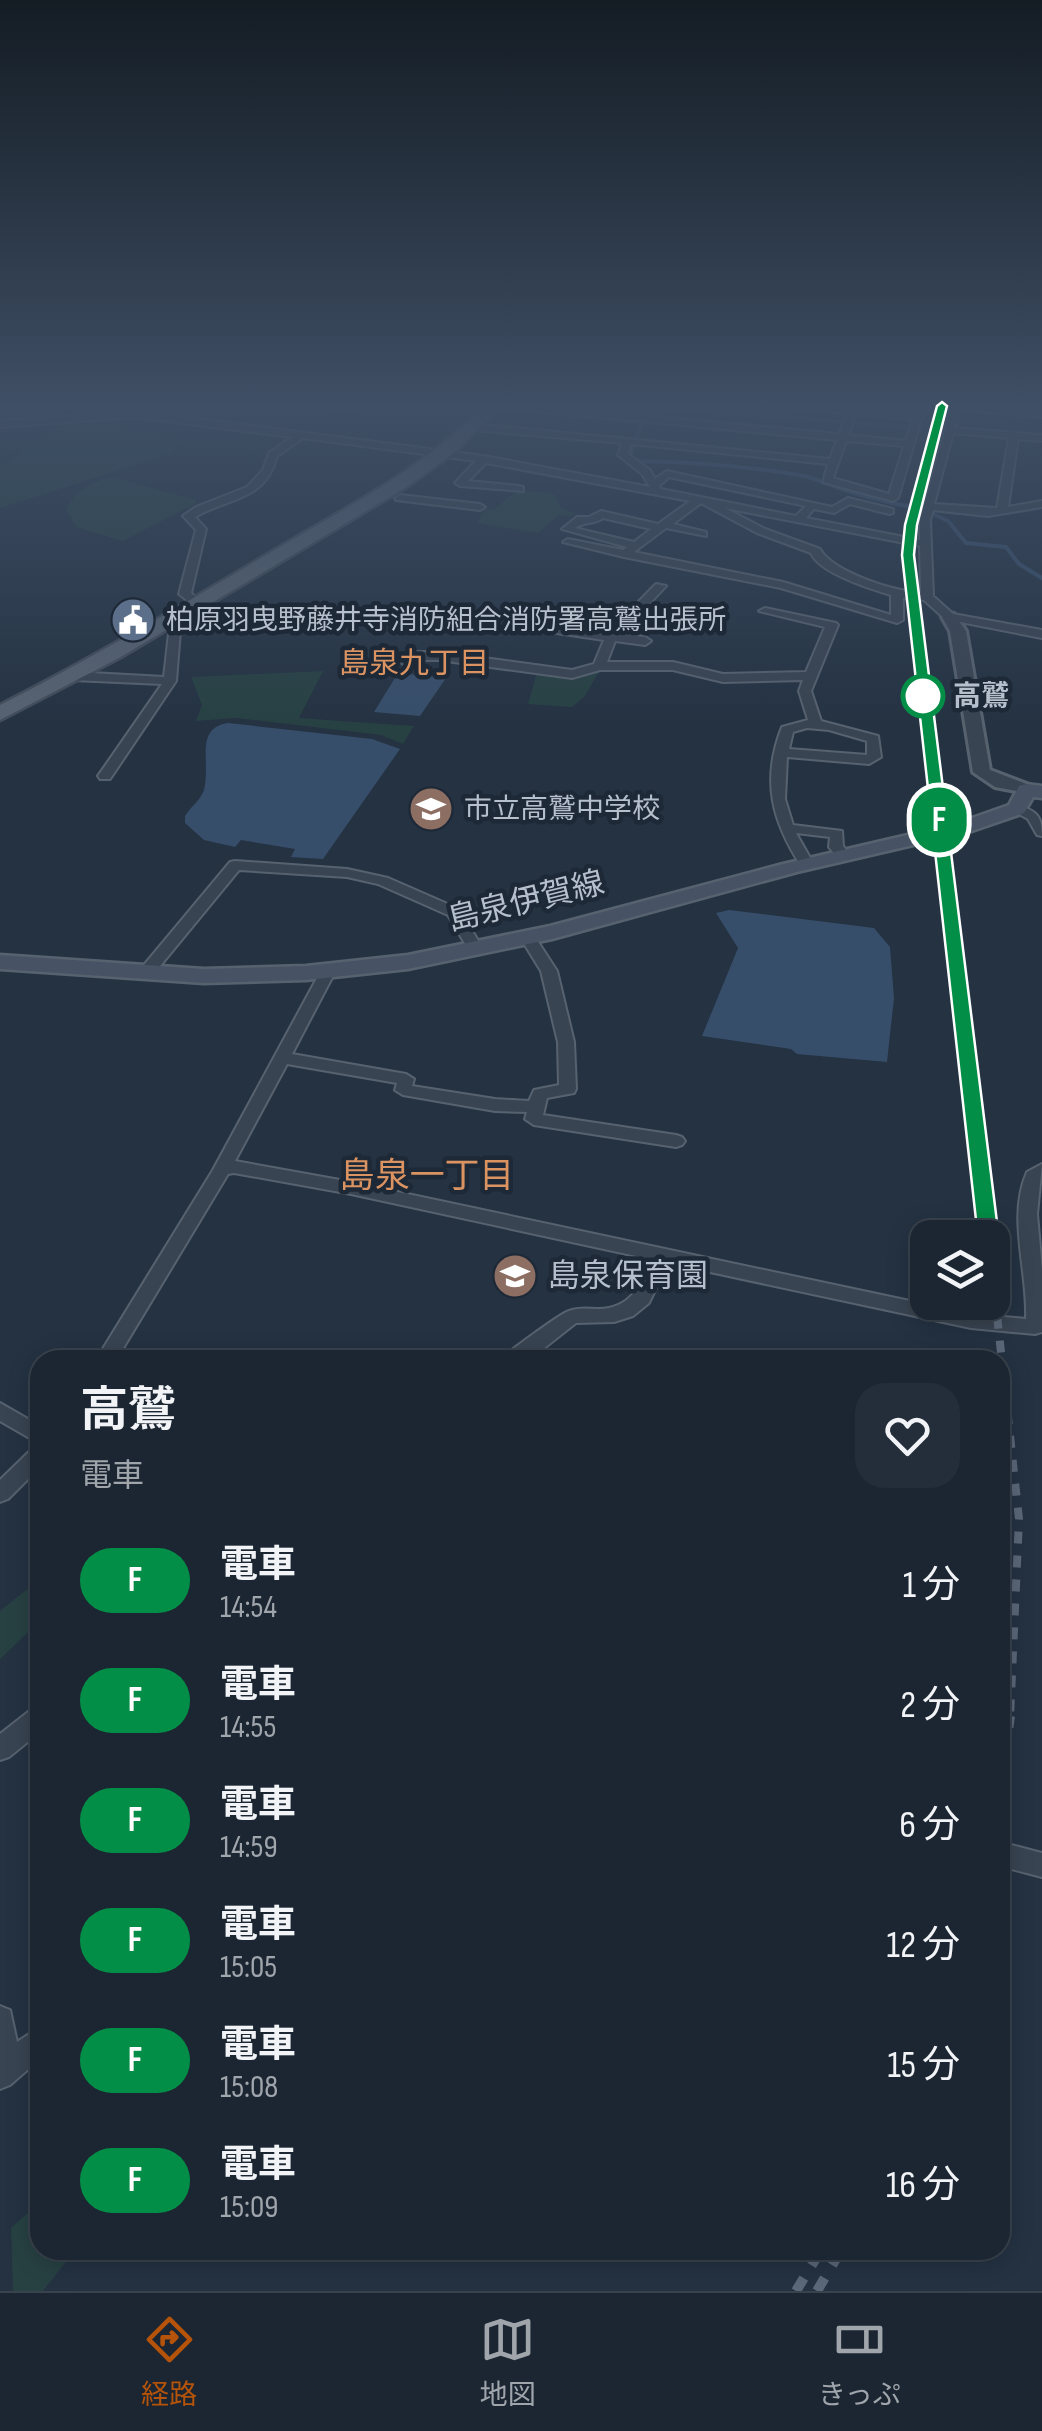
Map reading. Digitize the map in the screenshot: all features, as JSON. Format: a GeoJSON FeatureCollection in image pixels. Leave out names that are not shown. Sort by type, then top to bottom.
{"type":"FeatureCollection","features":[{"type":"Feature","properties":{"kind":"main road"},"geometry":{"type":"LineString","coordinates":[[0,713],[366,513]]}},
{"type":"Feature","properties":{"kind":"main road","name":"島泉伊賀線"},"geometry":{"type":"LineString","coordinates":[[0,962],[145,974],[230,976],[408,962],[528,937],[806,864],[1028,797]]}},
{"type":"Feature","properties":{"kind":"street"},"geometry":{"type":"LineString","coordinates":[[196,513],[188,516],[200,529],[186,594],[197,605]]}},
{"type":"Feature","properties":{"kind":"street"},"geometry":{"type":"LineString","coordinates":[[604,513],[591,522],[580,519],[567,529],[636,546]]}},
{"type":"Feature","properties":{"kind":"street"},"geometry":{"type":"LineString","coordinates":[[628,513],[662,526],[702,534]]}},
{"type":"Feature","properties":{"kind":"street"},"geometry":{"type":"LineString","coordinates":[[624,554],[681,513]]}},
{"type":"Feature","properties":{"kind":"street"},"geometry":{"type":"LineString","coordinates":[[725,513],[760,531],[816,551],[820,562],[841,572],[927,598],[949,616],[958,631],[982,772],[1028,797],[1042,832]]}},
{"type":"Feature","properties":{"kind":"street"},"geometry":{"type":"LineString","coordinates":[[767,513],[924,544]]}},
{"type":"Feature","properties":{"kind":"street"},"geometry":{"type":"LineString","coordinates":[[798,519],[805,513]]}},
{"type":"Feature","properties":{"kind":"street"},"geometry":{"type":"LineString","coordinates":[[927,598],[924,544],[929,513]]}},
{"type":"Feature","properties":{"kind":"street"},"geometry":{"type":"LineString","coordinates":[[568,542],[803,592],[897,620],[897,592]]}},
{"type":"Feature","properties":{"kind":"street"},"geometry":{"type":"LineString","coordinates":[[803,592],[841,572]]}},
{"type":"Feature","properties":{"kind":"street"},"geometry":{"type":"LineString","coordinates":[[600,666],[611,638],[660,586]]}},
{"type":"Feature","properties":{"kind":"street"},"geometry":{"type":"LineString","coordinates":[[814,724],[804,691],[837,616],[854,608]]}},
{"type":"Feature","properties":{"kind":"street"},"geometry":{"type":"LineString","coordinates":[[765,611],[832,626]]}},
{"type":"Feature","properties":{"kind":"street"},"geometry":{"type":"LineString","coordinates":[[949,616],[1042,634]]}},
{"type":"Feature","properties":{"kind":"street"},"geometry":{"type":"LineString","coordinates":[[564,617],[550,635],[645,641]]}},
{"type":"Feature","properties":{"kind":"street"},"geometry":{"type":"LineString","coordinates":[[105,776],[170,681],[175,618]]}},
{"type":"Feature","properties":{"kind":"street"},"geometry":{"type":"LineString","coordinates":[[625,622],[667,629]]}},
{"type":"Feature","properties":{"kind":"street"},"geometry":{"type":"LineString","coordinates":[[405,662],[416,656],[439,656],[572,674],[600,666],[673,666],[738,679],[811,676]]}},
{"type":"Feature","properties":{"kind":"street"},"geometry":{"type":"LineString","coordinates":[[72,676],[170,681]]}},
{"type":"Feature","properties":{"kind":"street"},"geometry":{"type":"LineString","coordinates":[[784,753],[860,761],[874,756],[873,739],[814,724],[795,725],[787,730],[777,786],[779,817],[806,864]]}},
{"type":"Feature","properties":{"kind":"street"},"geometry":{"type":"LineString","coordinates":[[823,755],[830,728]]}},
{"type":"Feature","properties":{"kind":"street"},"geometry":{"type":"LineString","coordinates":[[785,828],[837,834],[836,847],[842,854]]}},
{"type":"Feature","properties":{"kind":"street"},"geometry":{"type":"LineString","coordinates":[[145,974],[235,865],[347,873],[383,881],[454,912],[474,948]]}},
{"type":"Feature","properties":{"kind":"street"},"geometry":{"type":"LineString","coordinates":[[528,937],[549,971],[566,1042],[568,1089],[540,1094],[534,1119],[676,1141]]}},
{"type":"Feature","properties":{"kind":"street"},"geometry":{"type":"LineString","coordinates":[[112,1350],[222,1170],[328,970]]}},
{"type":"Feature","properties":{"kind":"street"},"geometry":{"type":"LineString","coordinates":[[283,1058],[406,1078],[403,1090],[495,1105],[536,1107]]}},
{"type":"Feature","properties":{"kind":"street"},"geometry":{"type":"LineString","coordinates":[[222,1170],[234,1168],[351,1188],[970,1321],[1034,1327],[1038,1300],[1027,1208],[1032,1176],[1042,1170]]}},
{"type":"Feature","properties":{"kind":"street"},"geometry":{"type":"LineString","coordinates":[[530,1350],[570,1317],[612,1316],[636,1308],[648,1295],[660,1254]]}},
{"type":"Feature","properties":{"kind":"street"},"geometry":{"type":"LineString","coordinates":[[0,1411],[30,1430]]}},
{"type":"Feature","properties":{"kind":"street"},"geometry":{"type":"LineString","coordinates":[[0,1494],[30,1464]]}},
{"type":"Feature","properties":{"kind":"street"},"geometry":{"type":"LineString","coordinates":[[0,1749],[30,1725]]}},
{"type":"Feature","properties":{"kind":"street"},"geometry":{"type":"LineString","coordinates":[[1010,1857],[1042,1865]]}},
{"type":"Feature","properties":{"kind":"street"},"geometry":{"type":"LineString","coordinates":[[0,2020],[4,2072]]}},
{"type":"Feature","properties":{"kind":"street"},"geometry":{"type":"LineString","coordinates":[[4,2072],[30,2050]]}},
{"type":"Feature","properties":{"kind":"green space"},"geometry":{"type":"Polygon","coordinates":[[[68,513],[177,513],[123,541],[76,527],[68,513]]]}},
{"type":"Feature","properties":{"kind":"green space"},"geometry":{"type":"Polygon","coordinates":[[[483,513],[575,513],[559,515],[538,533],[477,523],[483,513]]]}},
{"type":"Feature","properties":{"kind":"green space"},"geometry":{"type":"Polygon","coordinates":[[[600,670],[584,697],[572,707],[528,704],[537,672],[600,670]]]}},
{"type":"Feature","properties":{"kind":"green space"},"geometry":{"type":"Polygon","coordinates":[[[323,671],[299,718],[414,726],[403,744],[381,735],[236,718],[196,721],[202,705],[191,677],[323,671]]]}},
{"type":"Feature","properties":{"kind":"green space"},"geometry":{"type":"Polygon","coordinates":[[[30,1587],[30,1630],[0,1659],[0,1611],[30,1587]]]}},
{"type":"Feature","properties":{"kind":"green space"},"geometry":{"type":"Polygon","coordinates":[[[30,2211],[30,2260],[67,2260],[43,2291],[13,2291],[11,2228],[30,2211]]]}},
{"type":"Feature","properties":{"kind":"water"},"geometry":{"type":"Polygon","coordinates":[[[398,673],[446,678],[420,716],[374,712],[398,673]]]}},
{"type":"Feature","properties":{"kind":"water"},"geometry":{"type":"Polygon","coordinates":[[[228,723],[372,739],[400,749],[323,859],[291,857],[295,849],[241,840],[235,847],[204,840],[185,823],[185,816],[204,790],[207,739],[217,726],[228,723]]]}},
{"type":"Feature","properties":{"kind":"water"},"geometry":{"type":"Polygon","coordinates":[[[729,910],[874,928],[890,947],[894,998],[887,1062],[797,1054],[791,1049],[702,1036],[738,948],[716,913],[729,910]]]}},
{"type":"Feature","properties":{"kind":"waterway"},"geometry":{"type":"LineString","coordinates":[[931,513],[948,521],[966,543],[1006,547],[1019,564],[1042,578]]}},
{"type":"Feature","properties":{"kind":"waterway"},"geometry":{"type":"LineString","coordinates":[[968,513],[995,513]]}},
{"type":"Feature","properties":{"kind":"railway"},"geometry":{"type":"LineString","coordinates":[[914,513],[908,555],[917,628]]}},
{"type":"Feature","properties":{"kind":"railway"},"geometry":{"type":"LineString","coordinates":[[916,626],[950,909]]}},
{"type":"Feature","properties":{"kind":"railway"},"geometry":{"type":"LineString","coordinates":[[950,907],[987,1220]]}},
{"type":"Feature","properties":{"kind":"railway"},"geometry":{"type":"LineString","coordinates":[[998,1320],[1001,1350]]}},
{"type":"Feature","properties":{"kind":"railway"},"geometry":{"type":"LineString","coordinates":[[1010,1436],[1019,1519],[1010,1718]]}},
{"type":"Feature","properties":{"kind":"railway"},"geometry":{"type":"LineString","coordinates":[[796,2291],[815,2260]]}},
{"type":"Feature","properties":{"kind":"railway"},"geometry":{"type":"LineString","coordinates":[[817,2291],[835,2260]]}},
{"type":"Feature","properties":{"kind":"train","name":"F"},"geometry":{"type":"LineString","coordinates":[[914,513],[908,555],[987,1220]]}},
{"type":"Feature","properties":{"kind":"place","name":"柏原羽曳野藤井寺消防組合消防署高鷲出張所"},"geometry":{"type":"Point","coordinates":[133,620]}},
{"type":"Feature","properties":{"kind":"place","name":"高鷲"},"geometry":{"type":"Point","coordinates":[923,696]}},
{"type":"Feature","properties":{"kind":"place","name":"市立高鷲中学校"},"geometry":{"type":"Point","coordinates":[431,809]}},
{"type":"Feature","properties":{"kind":"place","name":"島泉保育園"},"geometry":{"type":"Point","coordinates":[515,1276]}},
{"type":"Feature","properties":{"kind":"district","name":"島泉九丁目"},"geometry":{"type":"Point","coordinates":[414,664]}},
{"type":"Feature","properties":{"kind":"district","name":"島泉一丁目"},"geometry":{"type":"Point","coordinates":[427,1176]}}]}
